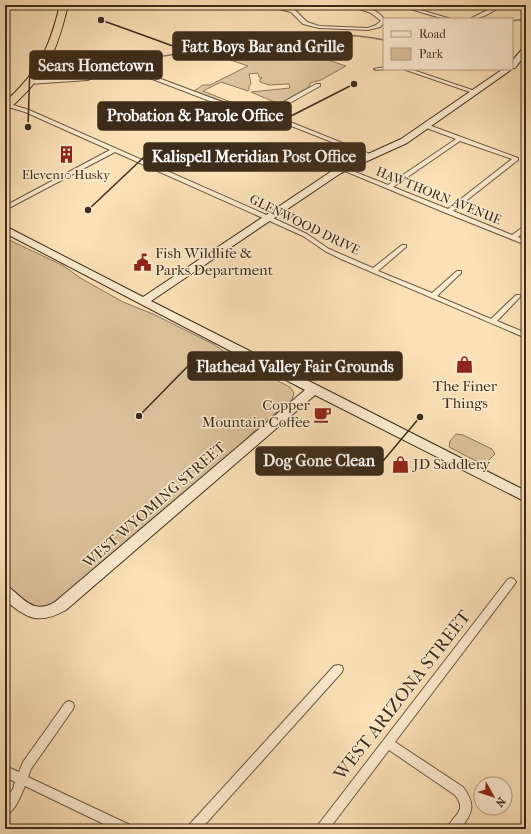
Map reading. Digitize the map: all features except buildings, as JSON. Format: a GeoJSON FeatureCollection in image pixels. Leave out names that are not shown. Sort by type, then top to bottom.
{"type":"FeatureCollection","features":[{"type":"Feature","properties":{"kind":"highway"},"geometry":{"type":"LineString","coordinates":[[6,106],[31,80],[50,52],[64,5]]}},
{"type":"Feature","properties":{"kind":"street"},"geometry":{"type":"LineString","coordinates":[[265,5],[293,11],[308,24],[320,27],[368,29],[378,26],[383,21],[380,15],[374,12],[350,5]]}},
{"type":"Feature","properties":{"kind":"street"},"geometry":{"type":"LineString","coordinates":[[284,8],[291,5]]}},
{"type":"Feature","properties":{"kind":"street"},"geometry":{"type":"LineString","coordinates":[[398,5],[445,18]]}},
{"type":"Feature","properties":{"kind":"street"},"geometry":{"type":"LineString","coordinates":[[475,18],[500,5]]}},
{"type":"Feature","properties":{"kind":"street"},"geometry":{"type":"LineString","coordinates":[[511,5],[526,9]]}},
{"type":"Feature","properties":{"kind":"street"},"geometry":{"type":"LineString","coordinates":[[513,65],[526,50]]}},
{"type":"Feature","properties":{"kind":"street"},"geometry":{"type":"LineString","coordinates":[[31,80],[95,75],[129,68],[256,117],[266,114],[318,85]]}},
{"type":"Feature","properties":{"kind":"street"},"geometry":{"type":"LineString","coordinates":[[376,69],[383,68]]}},
{"type":"Feature","properties":{"kind":"street"},"geometry":{"type":"LineString","coordinates":[[408,70],[475,92]]}},
{"type":"Feature","properties":{"kind":"street"},"geometry":{"type":"LineString","coordinates":[[143,302],[343,169],[399,144],[507,70]]}},
{"type":"Feature","properties":{"kind":"street"},"geometry":{"type":"LineString","coordinates":[[31,80],[88,78],[95,75]]}},
{"type":"Feature","properties":{"kind":"street","name":"GLENWOOD DRIVE"},"geometry":{"type":"LineString","coordinates":[[6,106],[27,111],[305,235],[327,250],[526,336]]}},
{"type":"Feature","properties":{"kind":"street"},"geometry":{"type":"LineString","coordinates":[[266,114],[372,156]]}},
{"type":"Feature","properties":{"kind":"street"},"geometry":{"type":"LineString","coordinates":[[426,126],[516,159],[448,212]]}},
{"type":"Feature","properties":{"kind":"street"},"geometry":{"type":"LineString","coordinates":[[389,187],[459,138]]}},
{"type":"Feature","properties":{"kind":"street"},"geometry":{"type":"LineString","coordinates":[[5,208],[114,150]]}},
{"type":"Feature","properties":{"kind":"street","name":"HAWTHORN AVENUE"},"geometry":{"type":"LineString","coordinates":[[343,169],[526,243]]}},
{"type":"Feature","properties":{"kind":"street"},"geometry":{"type":"LineString","coordinates":[[513,238],[526,227]]}},
{"type":"Feature","properties":{"kind":"street"},"geometry":{"type":"LineString","coordinates":[[5,229],[313,390],[526,498]]}},
{"type":"Feature","properties":{"kind":"street"},"geometry":{"type":"LineString","coordinates":[[374,271],[404,246]]}},
{"type":"Feature","properties":{"kind":"street"},"geometry":{"type":"LineString","coordinates":[[433,296],[459,272]]}},
{"type":"Feature","properties":{"kind":"street"},"geometry":{"type":"LineString","coordinates":[[492,322],[518,296]]}},
{"type":"Feature","properties":{"kind":"street","name":"WEST WYOMING STREET"},"geometry":{"type":"LineString","coordinates":[[7,594],[25,608],[38,614],[46,614],[59,607],[235,455],[313,390]]}},
{"type":"Feature","properties":{"kind":"street","name":"WEST ARIZONA STREET"},"geometry":{"type":"LineString","coordinates":[[322,829],[511,582]]}},
{"type":"Feature","properties":{"kind":"street"},"geometry":{"type":"LineString","coordinates":[[193,829],[338,669]]}},
{"type":"Feature","properties":{"kind":"street"},"geometry":{"type":"LineString","coordinates":[[5,810],[17,792],[27,766],[70,706]]}},
{"type":"Feature","properties":{"kind":"street"},"geometry":{"type":"LineString","coordinates":[[387,743],[460,791],[465,797],[468,804],[467,810],[453,829]]}},
{"type":"Feature","properties":{"kind":"street"},"geometry":{"type":"LineString","coordinates":[[5,771],[126,829]]}},
{"type":"Feature","properties":{"kind":"green space"},"geometry":{"type":"Polygon","coordinates":[[[275,42],[346,66],[321,80],[310,83],[309,87],[279,104],[251,92],[290,88],[289,84],[269,85],[260,82],[260,79],[262,78],[259,77],[258,73],[249,74],[251,84],[248,91],[221,82],[203,91],[258,113],[272,107],[259,115],[194,91],[203,85],[210,85],[248,66],[216,55],[241,47],[275,42]]]}},
{"type":"Feature","properties":{"kind":"green space"},"geometry":{"type":"Polygon","coordinates":[[[5,238],[62,265],[82,279],[123,302],[153,314],[213,344],[238,361],[290,387],[294,393],[292,400],[254,431],[233,454],[59,604],[38,610],[5,586],[5,238]]]}},
{"type":"Feature","properties":{"kind":"green space"},"geometry":{"type":"Polygon","coordinates":[[[456,434],[463,435],[492,449],[495,454],[484,465],[449,447],[450,441],[456,434]]]}},
{"type":"Feature","properties":{"kind":"waterway"},"geometry":{"type":"LineString","coordinates":[[513,21],[526,19]]}},
{"type":"Feature","properties":{"kind":"waterway"},"geometry":{"type":"LineString","coordinates":[[279,39],[319,35],[344,35],[383,40]]}},
{"type":"Feature","properties":{"kind":"waterway"},"geometry":{"type":"LineString","coordinates":[[64,53],[91,52],[148,59],[158,55],[164,56],[195,51],[212,52],[231,45],[273,41]]}},
{"type":"Feature","properties":{"kind":"place","name":"Fatt Boys Bar and Grille"},"geometry":{"type":"Point","coordinates":[101,20]}},
{"type":"Feature","properties":{"kind":"place","name":"Probation & Parole Office"},"geometry":{"type":"Point","coordinates":[354,84]}},
{"type":"Feature","properties":{"kind":"place","name":"Sears Hometown"},"geometry":{"type":"Point","coordinates":[28,127]}},
{"type":"Feature","properties":{"kind":"place","name":"Eleven10 Husky"},"geometry":{"type":"Point","coordinates":[66,155]}},
{"type":"Feature","properties":{"kind":"place","name":"Kalispell Meridian Post Office"},"geometry":{"type":"Point","coordinates":[88,210]}},
{"type":"Feature","properties":{"kind":"place","name":"Fish Wildlife & Parks Department"},"geometry":{"type":"Point","coordinates":[142,262]}},
{"type":"Feature","properties":{"kind":"place","name":"The Finer Things"},"geometry":{"type":"Point","coordinates":[465,365]}},
{"type":"Feature","properties":{"kind":"place","name":"Copper Mountain Coffee"},"geometry":{"type":"Point","coordinates":[323,414]}},
{"type":"Feature","properties":{"kind":"place","name":"Flathead Valley Fair Grounds"},"geometry":{"type":"Point","coordinates":[139,416]}},
{"type":"Feature","properties":{"kind":"place","name":"Dog Gone Clean"},"geometry":{"type":"Point","coordinates":[420,417]}},
{"type":"Feature","properties":{"kind":"place","name":"JD Saddlery"},"geometry":{"type":"Point","coordinates":[400,464]}}]}
